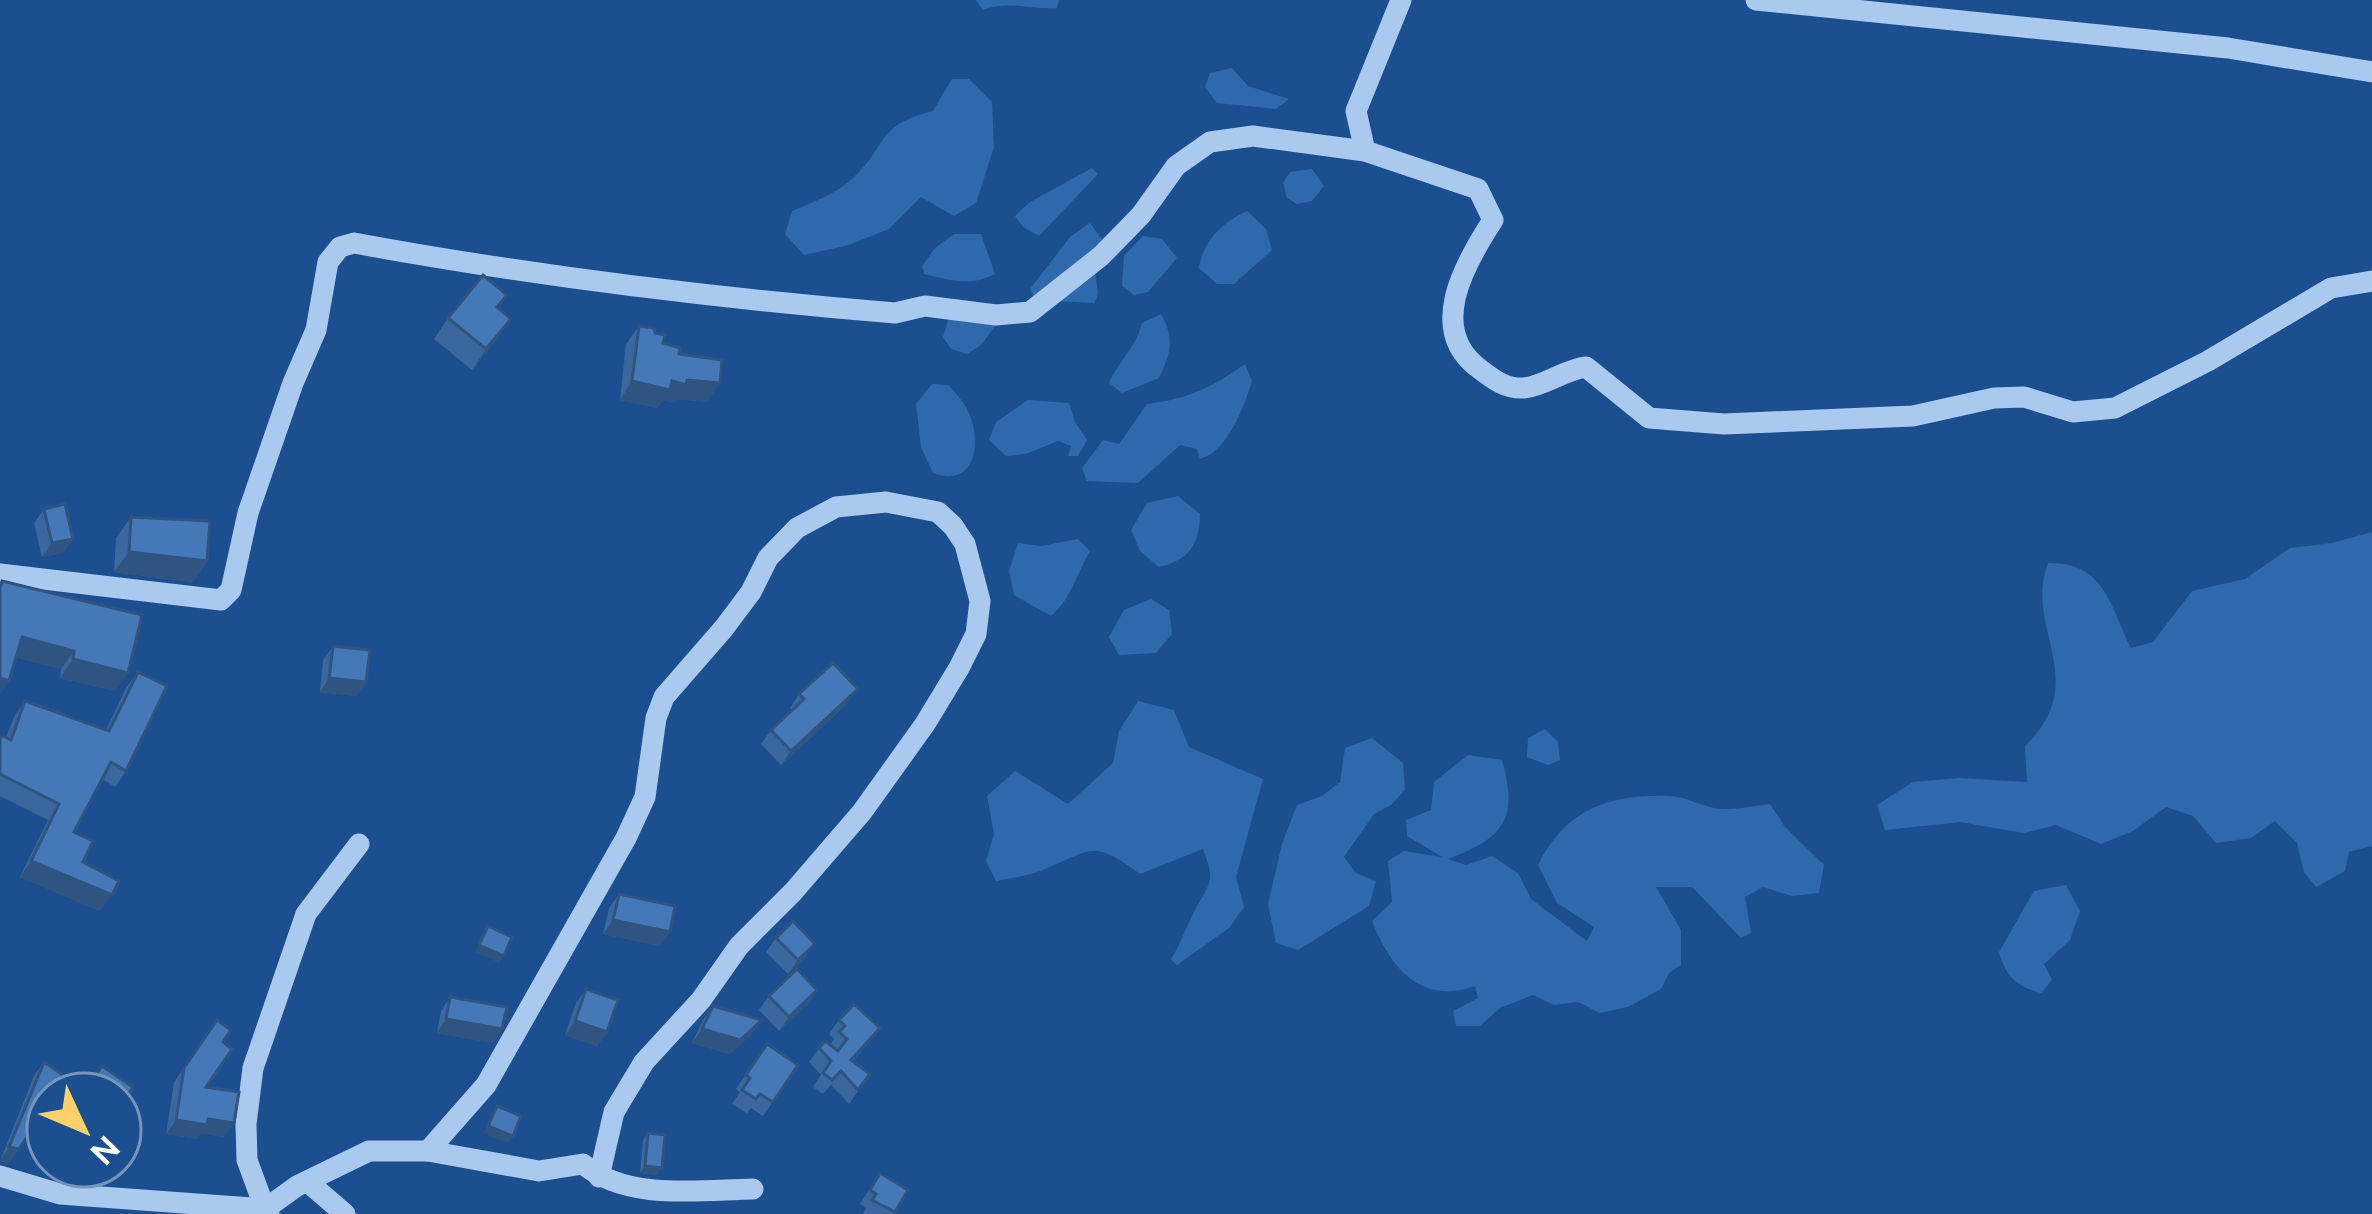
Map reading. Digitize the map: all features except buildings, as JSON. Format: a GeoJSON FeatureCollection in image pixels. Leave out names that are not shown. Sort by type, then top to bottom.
{"type":"FeatureCollection","features":[{"type":"Feature","properties":{"kind":"street"},"geometry":{"type":"LineString","coordinates":[[1365,151],[1356,111],[1401,0]]}},
{"type":"Feature","properties":{"kind":"street"},"geometry":{"type":"LineString","coordinates":[[1756,0],[2228,48],[2372,72]]}},
{"type":"Feature","properties":{"kind":"street"},"geometry":{"type":"LineString","coordinates":[[0,574],[220,600],[231,590],[248,513],[316,330],[328,262],[340,247],[354,243],[466,264],[715,297],[895,313],[925,306],[996,315],[1030,312],[1101,256],[1141,215],[1176,166],[1210,142],[1253,136],[1365,151],[1478,190],[1493,220],[1469,256],[1454,297],[1452,328],[1468,361],[1502,385],[1526,388],[1565,370],[1586,367],[1648,418],[1724,424],[1913,416],[2009,397],[2073,412],[2115,408],[2208,361],[2331,288],[2372,281]]}},
{"type":"Feature","properties":{"kind":"street"},"geometry":{"type":"LineString","coordinates":[[428,1150],[486,1085],[626,838],[645,797],[656,718],[664,697],[751,592],[768,558],[797,528],[836,507],[886,502],[938,512],[965,544],[980,601],[976,634],[959,668],[862,812],[739,946],[701,1000],[644,1062],[614,1112],[598,1177]]}},
{"type":"Feature","properties":{"kind":"street"},"geometry":{"type":"LineString","coordinates":[[267,1211],[248,1160],[246,1124],[253,1068],[306,914],[359,844]]}},
{"type":"Feature","properties":{"kind":"street"},"geometry":{"type":"LineString","coordinates":[[0,1176],[60,1194],[267,1211],[297,1186],[369,1151],[428,1150],[539,1172],[583,1164],[598,1177],[661,1191],[753,1190]]}},
{"type":"Feature","properties":{"kind":"street"},"geometry":{"type":"LineString","coordinates":[[309,1183],[345,1214]]}},
{"type":"Feature","properties":{"kind":"shaded area"},"geometry":{"type":"Polygon","coordinates":[[[976,0],[1059,0],[1057,8],[983,10],[976,0]]]}},
{"type":"Feature","properties":{"kind":"shaded area"},"geometry":{"type":"Polygon","coordinates":[[[1232,68],[1248,86],[1289,99],[1276,109],[1217,103],[1205,87],[1210,73],[1232,68]]]}},
{"type":"Feature","properties":{"kind":"shaded area"},"geometry":{"type":"Polygon","coordinates":[[[952,79],[969,79],[992,102],[994,147],[976,203],[954,216],[921,197],[889,229],[849,245],[804,255],[785,234],[792,211],[846,184],[891,130],[933,111],[952,79]]]}},
{"type":"Feature","properties":{"kind":"shaded area"},"geometry":{"type":"Polygon","coordinates":[[[1092,168],[1098,174],[1039,236],[1023,227],[1015,216],[1030,202],[1092,168]]]}},
{"type":"Feature","properties":{"kind":"shaded area"},"geometry":{"type":"Polygon","coordinates":[[[1312,169],[1324,186],[1312,201],[1297,204],[1287,198],[1283,183],[1290,172],[1312,169]]]}},
{"type":"Feature","properties":{"kind":"shaded area"},"geometry":{"type":"Polygon","coordinates":[[[1247,211],[1266,229],[1272,250],[1234,284],[1217,284],[1199,268],[1205,249],[1222,227],[1247,211]]]}},
{"type":"Feature","properties":{"kind":"shaded area"},"geometry":{"type":"Polygon","coordinates":[[[1090,223],[1114,256],[1094,264],[1095,303],[1035,300],[1030,289],[1070,237],[1090,223]]]}},
{"type":"Feature","properties":{"kind":"shaded area"},"geometry":{"type":"Polygon","coordinates":[[[954,234],[981,234],[995,274],[968,281],[924,274],[922,266],[935,248],[954,234]]]}},
{"type":"Feature","properties":{"kind":"shaded area"},"geometry":{"type":"Polygon","coordinates":[[[1143,236],[1162,239],[1177,258],[1148,292],[1134,295],[1122,286],[1124,256],[1143,236]]]}},
{"type":"Feature","properties":{"kind":"shaded area"},"geometry":{"type":"Polygon","coordinates":[[[966,307],[1001,318],[981,345],[967,354],[951,349],[943,337],[948,320],[966,307]]]}},
{"type":"Feature","properties":{"kind":"shaded area"},"geometry":{"type":"Polygon","coordinates":[[[1161,314],[1170,346],[1159,378],[1122,393],[1109,383],[1142,323],[1161,314]]]}},
{"type":"Feature","properties":{"kind":"shaded area"},"geometry":{"type":"Polygon","coordinates":[[[1245,364],[1252,381],[1244,403],[1227,438],[1210,454],[1200,459],[1197,449],[1180,445],[1138,483],[1087,481],[1082,468],[1103,440],[1119,444],[1147,404],[1199,391],[1245,364]]]}},
{"type":"Feature","properties":{"kind":"shaded area"},"geometry":{"type":"Polygon","coordinates":[[[932,384],[949,385],[972,421],[975,447],[967,468],[959,474],[933,473],[921,447],[916,404],[932,384]]]}},
{"type":"Feature","properties":{"kind":"shaded area"},"geometry":{"type":"Polygon","coordinates":[[[1028,400],[1069,403],[1087,440],[1078,456],[1068,456],[1071,446],[1058,441],[1026,454],[1006,456],[989,440],[996,422],[1028,400]]]}},
{"type":"Feature","properties":{"kind":"shaded area"},"geometry":{"type":"Polygon","coordinates":[[[1178,496],[1200,514],[1198,534],[1185,555],[1159,567],[1140,551],[1131,530],[1147,503],[1178,496]]]}},
{"type":"Feature","properties":{"kind":"shaded area"},"geometry":{"type":"Polygon","coordinates":[[[2372,532],[2372,846],[2349,852],[2345,871],[2316,887],[2304,872],[2297,843],[2275,821],[2251,838],[2216,843],[2193,816],[2166,807],[2133,831],[2101,844],[2056,825],[2024,833],[1960,822],[1885,830],[1877,805],[1913,782],[1959,778],[2027,782],[2025,746],[2054,699],[2056,676],[2043,610],[2048,563],[2067,565],[2094,578],[2111,602],[2131,648],[2153,642],[2192,591],[2245,579],[2290,548],[2372,532]]]}},
{"type":"Feature","properties":{"kind":"shaded area"},"geometry":{"type":"Polygon","coordinates":[[[1078,539],[1090,551],[1069,594],[1051,616],[1014,595],[1009,571],[1018,543],[1041,546],[1078,539]]]}},
{"type":"Feature","properties":{"kind":"shaded area"},"geometry":{"type":"Polygon","coordinates":[[[1151,599],[1169,610],[1172,634],[1156,653],[1119,655],[1109,637],[1124,610],[1151,599]]]}},
{"type":"Feature","properties":{"kind":"shaded area"},"geometry":{"type":"Polygon","coordinates":[[[1138,701],[1174,710],[1189,747],[1263,779],[1236,877],[1244,907],[1229,928],[1177,965],[1171,959],[1209,884],[1203,849],[1140,874],[1112,856],[1092,851],[1038,872],[996,881],[986,861],[994,834],[987,796],[1015,771],[1068,804],[1113,763],[1119,731],[1138,701]]]}},
{"type":"Feature","properties":{"kind":"shaded area"},"geometry":{"type":"Polygon","coordinates":[[[1545,729],[1558,742],[1560,760],[1548,765],[1527,757],[1528,738],[1545,729]]]}},
{"type":"Feature","properties":{"kind":"shaded area"},"geometry":{"type":"Polygon","coordinates":[[[1372,738],[1403,763],[1405,790],[1374,814],[1344,857],[1356,873],[1376,881],[1369,906],[1298,950],[1276,943],[1268,904],[1297,805],[1322,796],[1340,782],[1345,748],[1372,738]]]}},
{"type":"Feature","properties":{"kind":"shaded area"},"geometry":{"type":"Polygon","coordinates":[[[1468,755],[1502,760],[1507,813],[1494,835],[1448,859],[1466,865],[1492,856],[1518,873],[1531,899],[1587,941],[1594,927],[1557,903],[1538,865],[1575,818],[1627,798],[1675,796],[1721,809],[1770,804],[1785,827],[1824,865],[1819,893],[1792,896],[1763,887],[1745,897],[1751,933],[1741,938],[1692,887],[1656,887],[1681,930],[1681,965],[1669,973],[1661,989],[1628,1007],[1600,1013],[1578,1002],[1554,1005],[1533,995],[1500,1008],[1480,1026],[1456,1026],[1453,1011],[1478,998],[1475,986],[1439,991],[1410,979],[1389,954],[1372,921],[1392,902],[1388,861],[1404,851],[1442,857],[1407,836],[1406,820],[1431,810],[1434,782],[1468,755]]]}},
{"type":"Feature","properties":{"kind":"shaded area"},"geometry":{"type":"Polygon","coordinates":[[[2066,885],[2080,911],[2070,940],[2044,964],[2052,980],[2041,993],[2013,979],[1999,952],[2034,891],[2066,885]]]}}]}
